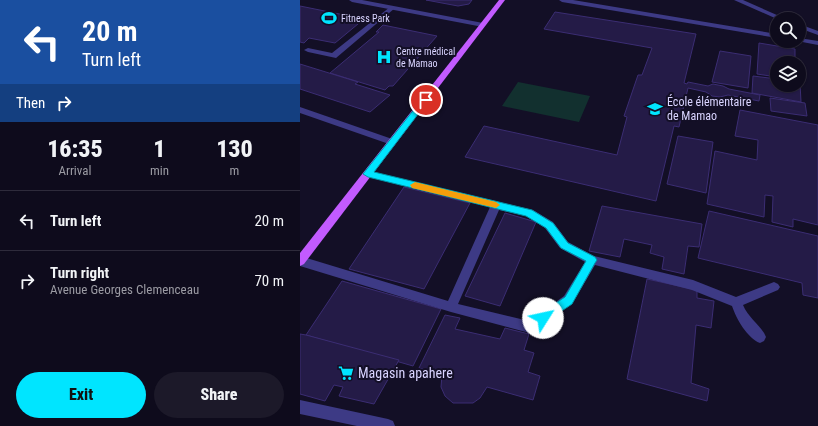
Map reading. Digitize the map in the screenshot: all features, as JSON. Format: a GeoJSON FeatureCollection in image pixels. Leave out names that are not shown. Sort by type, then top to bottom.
{"type":"FeatureCollection","features":[{"type":"Feature","properties":{"kind":"main road"},"geometry":{"type":"LineString","coordinates":[[300,261],[502,0]]}},
{"type":"Feature","properties":{"kind":"street"},"geometry":{"type":"LineString","coordinates":[[352,0],[483,25]]}},
{"type":"Feature","properties":{"kind":"street"},"geometry":{"type":"LineString","coordinates":[[562,0],[770,35]]}},
{"type":"Feature","properties":{"kind":"street"},"geometry":{"type":"LineString","coordinates":[[586,0],[596,6]]}},
{"type":"Feature","properties":{"kind":"street"},"geometry":{"type":"LineString","coordinates":[[737,0],[770,14]]}},
{"type":"Feature","properties":{"kind":"street"},"geometry":{"type":"LineString","coordinates":[[308,50],[333,56],[392,8]]}},
{"type":"Feature","properties":{"kind":"street"},"geometry":{"type":"LineString","coordinates":[[806,29],[818,34]]}},
{"type":"Feature","properties":{"kind":"street"},"geometry":{"type":"LineString","coordinates":[[806,41],[818,43]]}},
{"type":"Feature","properties":{"kind":"street"},"geometry":{"type":"LineString","coordinates":[[300,110],[392,142]]}},
{"type":"Feature","properties":{"kind":"street"},"geometry":{"type":"LineString","coordinates":[[368,174],[529,213],[549,226],[564,245],[592,260],[693,285],[736,302],[774,287]]}},
{"type":"Feature","properties":{"kind":"street"},"geometry":{"type":"LineString","coordinates":[[451,307],[496,205]]}},
{"type":"Feature","properties":{"kind":"street"},"geometry":{"type":"LineString","coordinates":[[300,261],[451,307],[530,327],[568,300],[592,260]]}},
{"type":"Feature","properties":{"kind":"street"},"geometry":{"type":"LineString","coordinates":[[736,302],[742,317],[760,337]]}},
{"type":"Feature","properties":{"kind":"street"},"geometry":{"type":"LineString","coordinates":[[300,407],[388,426]]}},
{"type":"Feature","properties":{"kind":"green space"},"geometry":{"type":"Polygon","coordinates":[[[518,82],[590,96],[579,122],[502,106],[518,82]]]}},
{"type":"Feature","properties":{"kind":"building"},"geometry":{"type":"Polygon","coordinates":[[[426,0],[472,0],[469,4],[458,6],[426,0]]]}},
{"type":"Feature","properties":{"kind":"building"},"geometry":{"type":"Polygon","coordinates":[[[300,6],[364,19],[335,43],[309,38],[304,43],[300,42],[300,6]]]}},
{"type":"Feature","properties":{"kind":"building","name":"École élémentaire de Mamao"},"geometry":{"type":"Polygon","coordinates":[[[555,12],[696,34],[684,83],[687,84],[688,82],[708,86],[713,84],[723,86],[729,89],[760,95],[759,101],[728,95],[720,97],[712,96],[706,92],[688,88],[679,127],[674,126],[656,201],[465,157],[484,126],[617,155],[627,117],[624,116],[638,75],[642,75],[652,48],[544,29],[555,12]]]}},
{"type":"Feature","properties":{"kind":"building","name":"Centre médical de Mamao"},"geometry":{"type":"Polygon","coordinates":[[[383,25],[437,36],[393,86],[389,86],[385,90],[330,73],[379,32],[376,32],[383,25]]]}},
{"type":"Feature","properties":{"kind":"building"},"geometry":{"type":"Polygon","coordinates":[[[759,43],[770,45],[770,48],[795,49],[795,56],[770,56],[770,76],[757,74],[759,43]]]}},
{"type":"Feature","properties":{"kind":"building","name":"École élémentaire de Mamao"},"geometry":{"type":"Polygon","coordinates":[[[720,51],[751,56],[748,88],[712,82],[720,51]]]}},
{"type":"Feature","properties":{"kind":"building"},"geometry":{"type":"Polygon","coordinates":[[[300,64],[358,82],[355,84],[390,95],[370,112],[300,89],[300,64]]]}},
{"type":"Feature","properties":{"kind":"building","name":"École élémentaire de Mamao"},"geometry":{"type":"Polygon","coordinates":[[[753,76],[770,78],[770,92],[800,92],[801,102],[752,93],[753,76]]]}},
{"type":"Feature","properties":{"kind":"building"},"geometry":{"type":"Polygon","coordinates":[[[770,98],[805,103],[807,116],[771,111],[770,98]]]}},
{"type":"Feature","properties":{"kind":"building"},"geometry":{"type":"Polygon","coordinates":[[[740,110],[818,125],[818,225],[793,219],[793,227],[772,222],[773,196],[765,195],[764,217],[707,204],[715,151],[757,160],[758,140],[735,136],[740,110]]]}},
{"type":"Feature","properties":{"kind":"building"},"geometry":{"type":"Polygon","coordinates":[[[678,136],[713,142],[706,193],[667,184],[678,136]]]}},
{"type":"Feature","properties":{"kind":"building"},"geometry":{"type":"Polygon","coordinates":[[[404,187],[470,203],[424,289],[349,269],[404,187]]]}},
{"type":"Feature","properties":{"kind":"building"},"geometry":{"type":"Polygon","coordinates":[[[602,206],[702,224],[699,247],[688,246],[684,274],[662,269],[664,257],[650,253],[652,245],[624,239],[620,257],[589,251],[602,206]]]}},
{"type":"Feature","properties":{"kind":"building"},"geometry":{"type":"Polygon","coordinates":[[[709,211],[818,236],[818,298],[803,295],[802,283],[698,258],[709,211]]]}},
{"type":"Feature","properties":{"kind":"building"},"geometry":{"type":"Polygon","coordinates":[[[505,213],[536,222],[500,306],[465,296],[505,213]]]}},
{"type":"Feature","properties":{"kind":"building"},"geometry":{"type":"Polygon","coordinates":[[[647,279],[697,290],[697,298],[714,301],[711,328],[696,325],[691,383],[709,389],[707,401],[627,379],[647,279]]]}},
{"type":"Feature","properties":{"kind":"building"},"geometry":{"type":"Polygon","coordinates":[[[342,281],[441,309],[413,366],[306,335],[342,281]]]}},
{"type":"Feature","properties":{"kind":"building"},"geometry":{"type":"Polygon","coordinates":[[[445,315],[460,318],[455,329],[500,339],[505,328],[529,334],[524,350],[534,353],[528,372],[540,376],[533,400],[487,387],[480,398],[473,403],[453,403],[445,396],[441,387],[442,375],[419,368],[445,315]]]}},
{"type":"Feature","properties":{"kind":"building","name":"Magasin apahere"},"geometry":{"type":"Polygon","coordinates":[[[300,334],[399,360],[374,404],[339,396],[343,387],[334,385],[325,401],[300,394],[300,334]]]}},
{"type":"Feature","properties":{"kind":"slow traffic"},"geometry":{"type":"LineString","coordinates":[[415,185],[496,205]]}},
{"type":"Feature","properties":{"kind":"place","name":"Fitness Park"},"geometry":{"type":"Point","coordinates":[329,18]}},
{"type":"Feature","properties":{"kind":"place","name":"Centre médical de Mamao"},"geometry":{"type":"Point","coordinates":[384,57]}},
{"type":"Feature","properties":{"kind":"place","name":"École élémentaire de Mamao"},"geometry":{"type":"Point","coordinates":[655,109]}},
{"type":"Feature","properties":{"kind":"place","name":"Magasin apahere"},"geometry":{"type":"Point","coordinates":[346,373]}},
{"type":"Feature","properties":{"kind":"route"},"geometry":{"type":"LineString","coordinates":[[426,100],[368,174],[529,213],[549,226],[564,245],[592,260],[568,300],[543,318]]}}]}
